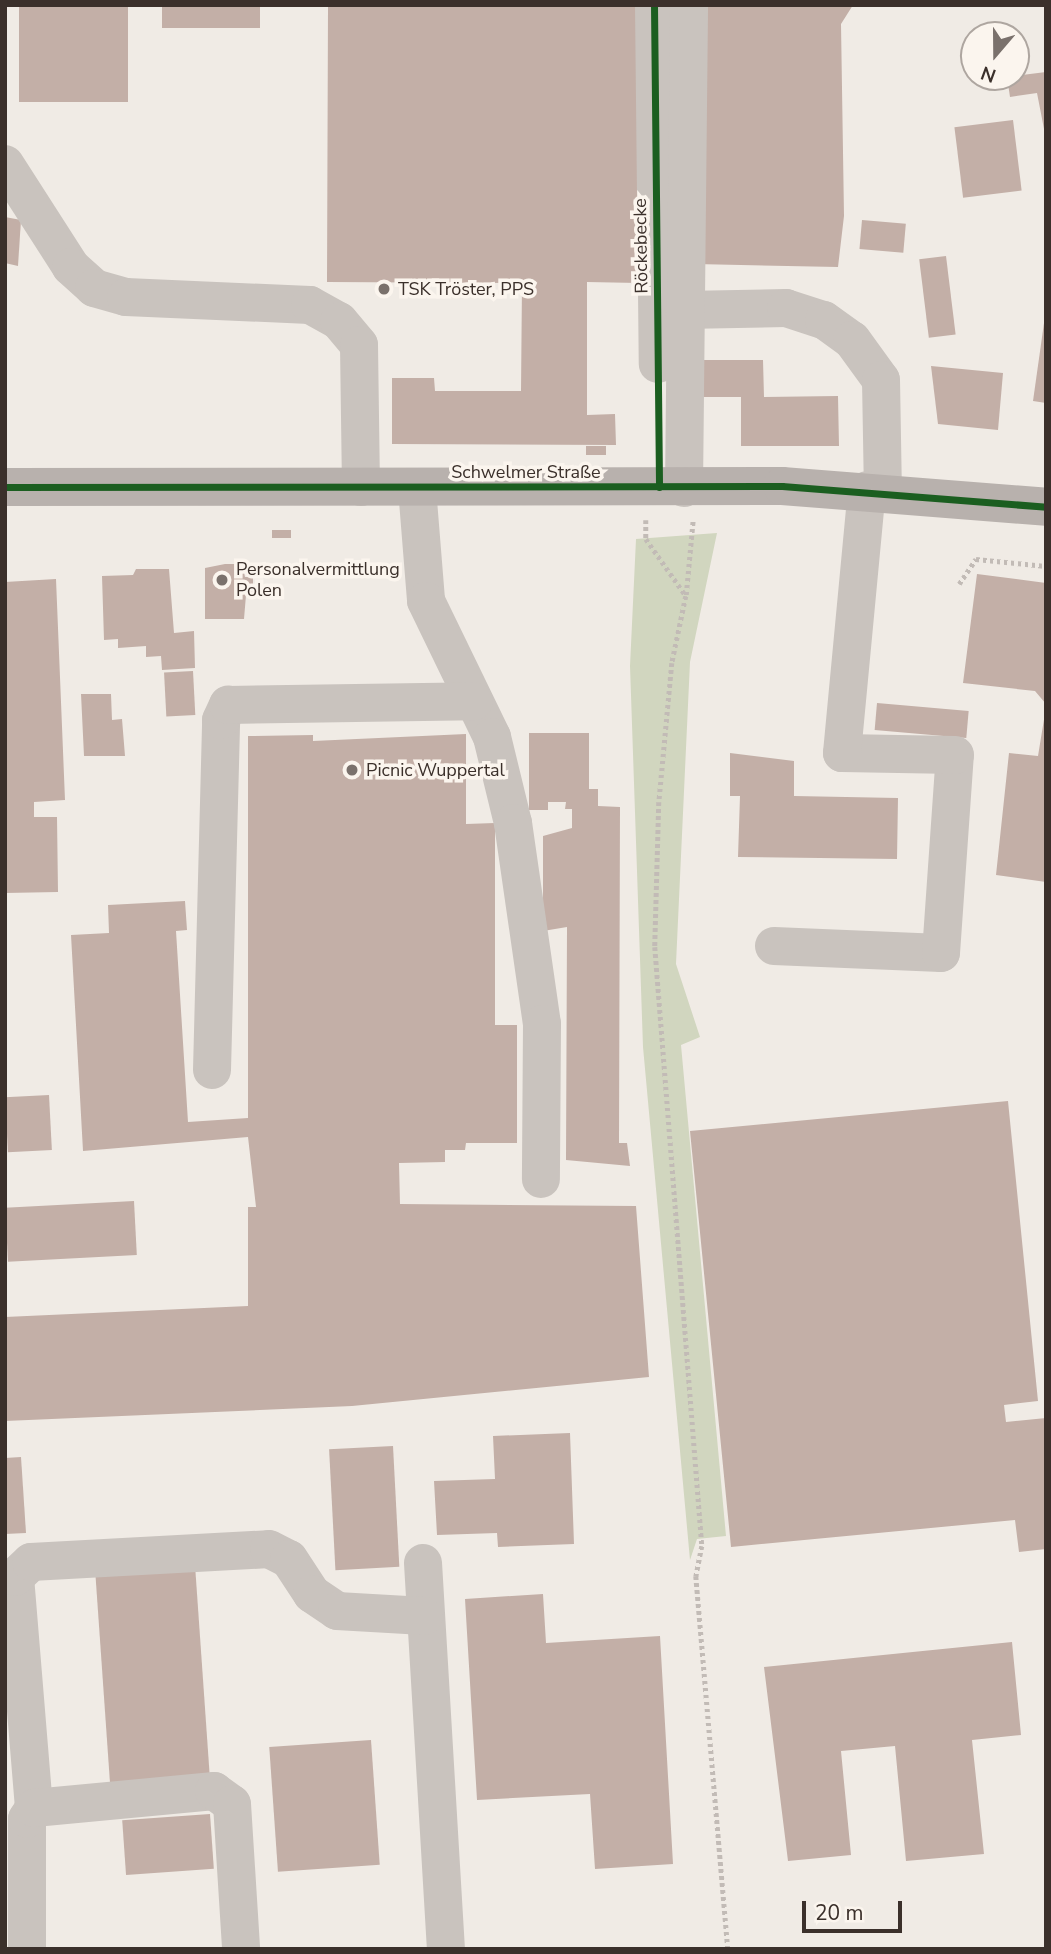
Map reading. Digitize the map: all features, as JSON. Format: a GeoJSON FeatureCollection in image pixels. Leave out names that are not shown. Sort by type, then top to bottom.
{"type":"FeatureCollection","features":[{"type":"Feature","properties":{"kind":"main road","name":"Schwelmer Straße"},"geometry":{"type":"LineString","coordinates":[[5,486],[875,490],[1046,507]]}},
{"type":"Feature","properties":{"kind":"street","name":"Röckebecke"},"geometry":{"type":"LineString","coordinates":[[654,5],[671,487]]}},
{"type":"Feature","properties":{"kind":"street"},"geometry":{"type":"LineString","coordinates":[[671,487],[684,310],[689,5]]}},
{"type":"Feature","properties":{"kind":"street"},"geometry":{"type":"LineString","coordinates":[[5,164],[71,267],[94,288],[126,297],[310,305],[339,321],[359,345],[360,487]]}},
{"type":"Feature","properties":{"kind":"street"},"geometry":{"type":"LineString","coordinates":[[684,310],[786,307],[824,320],[852,340],[881,380],[875,490],[842,753],[954,755],[941,953],[774,946]]}},
{"type":"Feature","properties":{"kind":"street"},"geometry":{"type":"LineString","coordinates":[[417,488],[426,601],[492,737],[513,823],[542,1024],[541,1180]]}},
{"type":"Feature","properties":{"kind":"street"},"geometry":{"type":"LineString","coordinates":[[212,1070],[221,720],[228,705],[474,701]]}},
{"type":"Feature","properties":{"kind":"street"},"geometry":{"type":"LineString","coordinates":[[27,1949],[27,1819],[34,1808],[15,1577],[31,1562],[269,1549],[289,1559],[312,1594],[337,1611],[424,1616]]}},
{"type":"Feature","properties":{"kind":"street"},"geometry":{"type":"LineString","coordinates":[[423,1563],[424,1616],[446,1949]]}},
{"type":"Feature","properties":{"kind":"street"},"geometry":{"type":"LineString","coordinates":[[34,1808],[225,1794],[232,1804],[241,1949]]}},
{"type":"Feature","properties":{"kind":"path"},"geometry":{"type":"LineString","coordinates":[[671,487],[646,539],[686,596]]}},
{"type":"Feature","properties":{"kind":"path"},"geometry":{"type":"LineString","coordinates":[[671,487],[686,596],[672,663],[659,802],[654,947],[728,1949]]}},
{"type":"Feature","properties":{"kind":"path"},"geometry":{"type":"LineString","coordinates":[[959,584],[976,559],[1046,566]]}},
{"type":"Feature","properties":{"kind":"green space"},"geometry":{"type":"Polygon","coordinates":[[[717,533],[690,662],[676,964],[700,1037],[681,1045],[726,1536],[697,1539],[690,1560],[643,1047],[630,666],[636,539],[717,533]]]}},
{"type":"Feature","properties":{"kind":"building"},"geometry":{"type":"Polygon","coordinates":[[[19,5],[128,5],[128,102],[19,102],[19,5]]]}},
{"type":"Feature","properties":{"kind":"building"},"geometry":{"type":"Polygon","coordinates":[[[162,5],[260,5],[260,28],[162,28],[162,5]]]}},
{"type":"Feature","properties":{"kind":"building"},"geometry":{"type":"Polygon","coordinates":[[[328,5],[640,5],[639,283],[587,282],[587,415],[615,414],[616,445],[392,444],[392,378],[434,378],[435,391],[521,391],[522,283],[327,282],[328,5]]]}},
{"type":"Feature","properties":{"kind":"building"},"geometry":{"type":"Polygon","coordinates":[[[700,5],[853,5],[841,24],[844,216],[838,267],[695,264],[700,5]]]}},
{"type":"Feature","properties":{"kind":"building"},"geometry":{"type":"Polygon","coordinates":[[[1046,72],[1046,129],[1037,93],[1010,97],[1009,91],[1030,91],[1030,74],[1046,72]]]}},
{"type":"Feature","properties":{"kind":"building"},"geometry":{"type":"Polygon","coordinates":[[[1013,120],[1022,190],[963,198],[954,127],[1013,120]]]}},
{"type":"Feature","properties":{"kind":"building"},"geometry":{"type":"Polygon","coordinates":[[[5,217],[21,220],[18,266],[5,263],[5,217]]]}},
{"type":"Feature","properties":{"kind":"building"},"geometry":{"type":"Polygon","coordinates":[[[862,220],[906,224],[903,253],[859,249],[862,220]]]}},
{"type":"Feature","properties":{"kind":"building"},"geometry":{"type":"Polygon","coordinates":[[[946,256],[956,334],[929,338],[919,259],[946,256]]]}},
{"type":"Feature","properties":{"kind":"building"},"geometry":{"type":"Polygon","coordinates":[[[1046,323],[1046,403],[1033,401],[1046,323]]]}},
{"type":"Feature","properties":{"kind":"building"},"geometry":{"type":"Polygon","coordinates":[[[695,360],[763,360],[764,397],[838,396],[839,446],[741,446],[741,397],[695,397],[695,360]]]}},
{"type":"Feature","properties":{"kind":"building"},"geometry":{"type":"Polygon","coordinates":[[[931,366],[1003,373],[998,430],[938,424],[931,366]]]}},
{"type":"Feature","properties":{"kind":"building"},"geometry":{"type":"Polygon","coordinates":[[[586,446],[606,446],[606,455],[586,455],[586,446]]]}},
{"type":"Feature","properties":{"kind":"building"},"geometry":{"type":"Polygon","coordinates":[[[272,530],[291,530],[291,538],[272,538],[272,530]]]}},
{"type":"Feature","properties":{"kind":"building"},"geometry":{"type":"Polygon","coordinates":[[[242,564],[245,577],[253,577],[253,595],[246,595],[244,619],[205,619],[205,568],[242,564]]]}},
{"type":"Feature","properties":{"kind":"building"},"geometry":{"type":"Polygon","coordinates":[[[136,569],[169,569],[174,633],[194,631],[195,668],[162,670],[161,656],[146,657],[146,646],[118,648],[118,639],[104,640],[102,576],[133,575],[136,569]]]}},
{"type":"Feature","properties":{"kind":"building"},"geometry":{"type":"Polygon","coordinates":[[[977,574],[1046,583],[1046,704],[1035,691],[963,683],[977,574]]]}},
{"type":"Feature","properties":{"kind":"building"},"geometry":{"type":"Polygon","coordinates":[[[56,579],[65,800],[34,802],[34,817],[57,817],[58,892],[5,893],[5,582],[56,579]]]}},
{"type":"Feature","properties":{"kind":"building"},"geometry":{"type":"Polygon","coordinates":[[[193,671],[195,715],[166,716],[164,673],[193,671]]]}},
{"type":"Feature","properties":{"kind":"building"},"geometry":{"type":"Polygon","coordinates":[[[81,694],[111,694],[112,720],[122,719],[125,756],[84,756],[81,694]]]}},
{"type":"Feature","properties":{"kind":"building"},"geometry":{"type":"Polygon","coordinates":[[[877,703],[969,711],[966,738],[875,730],[877,703]]]}},
{"type":"Feature","properties":{"kind":"building"},"geometry":{"type":"Polygon","coordinates":[[[1046,707],[1046,882],[996,875],[1009,753],[1038,756],[1046,707]]]}},
{"type":"Feature","properties":{"kind":"building"},"geometry":{"type":"Polygon","coordinates":[[[529,733],[589,733],[589,789],[598,789],[598,806],[620,807],[619,1143],[627,1143],[630,1166],[566,1160],[567,927],[543,931],[543,836],[572,828],[572,809],[565,809],[566,802],[548,802],[548,810],[529,810],[529,733]]]}},
{"type":"Feature","properties":{"kind":"building"},"geometry":{"type":"Polygon","coordinates":[[[466,734],[466,824],[495,823],[495,1025],[517,1025],[517,1143],[466,1143],[465,1150],[445,1150],[445,1162],[399,1163],[400,1204],[636,1206],[649,1377],[352,1406],[5,1421],[5,1317],[248,1306],[248,1207],[256,1207],[248,1137],[83,1151],[71,935],[109,933],[108,905],[185,901],[187,930],[176,931],[188,1122],[248,1118],[248,736],[313,735],[313,741],[466,734]]]}},
{"type":"Feature","properties":{"kind":"building"},"geometry":{"type":"Polygon","coordinates":[[[730,753],[794,761],[794,796],[898,798],[897,859],[738,857],[740,796],[730,796],[730,753]]]}},
{"type":"Feature","properties":{"kind":"building"},"geometry":{"type":"Polygon","coordinates":[[[49,1095],[52,1150],[8,1152],[5,1097],[49,1095]]]}},
{"type":"Feature","properties":{"kind":"building"},"geometry":{"type":"Polygon","coordinates":[[[1008,1101],[1038,1401],[1004,1405],[1006,1422],[1046,1418],[1046,1549],[1019,1552],[1015,1520],[731,1547],[690,1131],[1008,1101]]]}},
{"type":"Feature","properties":{"kind":"building"},"geometry":{"type":"Polygon","coordinates":[[[134,1201],[137,1255],[8,1262],[5,1208],[134,1201]]]}},
{"type":"Feature","properties":{"kind":"building"},"geometry":{"type":"Polygon","coordinates":[[[570,1433],[574,1544],[498,1547],[497,1533],[437,1535],[434,1481],[495,1479],[493,1436],[570,1433]]]}},
{"type":"Feature","properties":{"kind":"building"},"geometry":{"type":"Polygon","coordinates":[[[393,1446],[399,1567],[335,1570],[329,1449],[393,1446]]]}},
{"type":"Feature","properties":{"kind":"building"},"geometry":{"type":"Polygon","coordinates":[[[21,1457],[26,1533],[5,1534],[5,1458],[21,1457]]]}},
{"type":"Feature","properties":{"kind":"building"},"geometry":{"type":"Polygon","coordinates":[[[195,1565],[210,1775],[110,1782],[95,1572],[195,1565]]]}},
{"type":"Feature","properties":{"kind":"building"},"geometry":{"type":"Polygon","coordinates":[[[543,1594],[546,1643],[660,1636],[673,1864],[595,1869],[590,1794],[477,1800],[465,1599],[543,1594]]]}},
{"type":"Feature","properties":{"kind":"building"},"geometry":{"type":"Polygon","coordinates":[[[1012,1642],[1021,1735],[972,1740],[984,1854],[906,1861],[895,1746],[841,1751],[851,1855],[788,1861],[764,1667],[1012,1642]]]}},
{"type":"Feature","properties":{"kind":"building"},"geometry":{"type":"Polygon","coordinates":[[[371,1740],[380,1865],[278,1872],[269,1747],[371,1740]]]}},
{"type":"Feature","properties":{"kind":"building"},"geometry":{"type":"Polygon","coordinates":[[[210,1814],[214,1869],[126,1875],[122,1820],[210,1814]]]}},
{"type":"Feature","properties":{"kind":"cycle path"},"geometry":{"type":"LineString","coordinates":[[654,5],[659,487]]}},
{"type":"Feature","properties":{"kind":"cycle path"},"geometry":{"type":"LineString","coordinates":[[5,487],[782,486],[1046,507]]}},
{"type":"Feature","properties":{"kind":"place","name":"TSK Tröster, PPS"},"geometry":{"type":"Point","coordinates":[384,289]}},
{"type":"Feature","properties":{"kind":"place","name":"Personalvermittlung Polen"},"geometry":{"type":"Point","coordinates":[222,580]}},
{"type":"Feature","properties":{"kind":"place","name":"Picnic Wuppertal"},"geometry":{"type":"Point","coordinates":[352,770]}}]}
